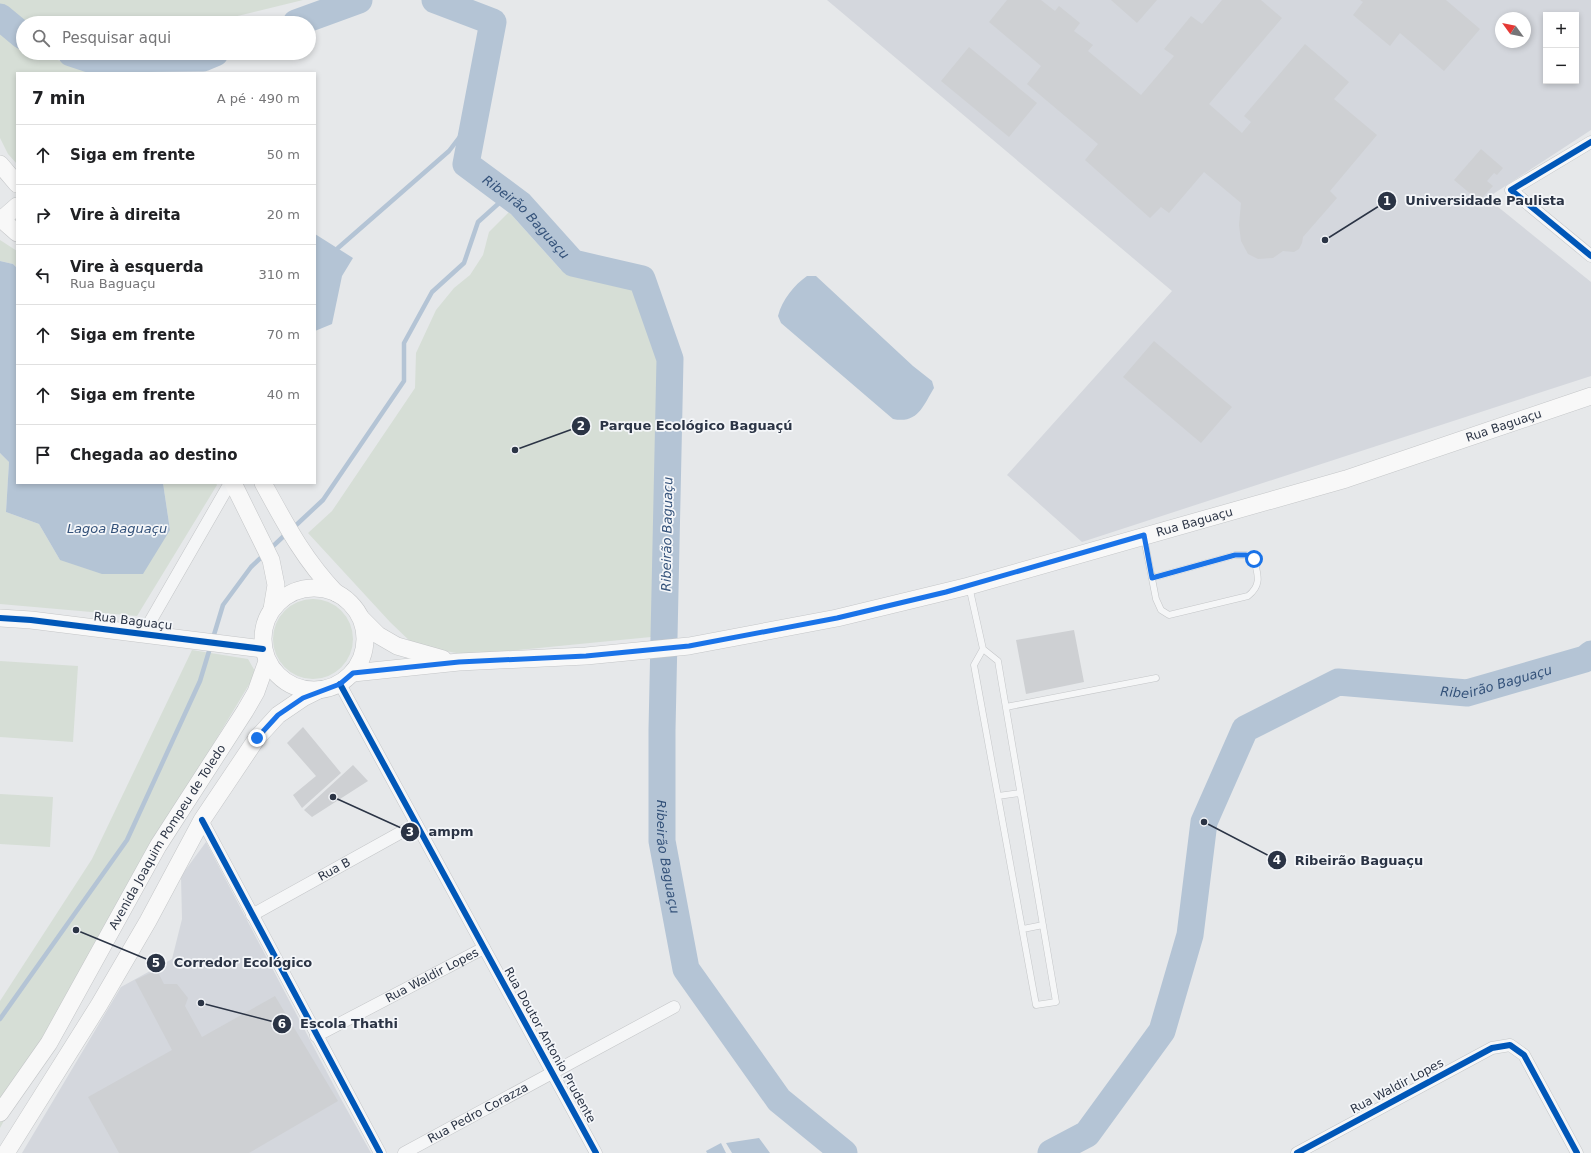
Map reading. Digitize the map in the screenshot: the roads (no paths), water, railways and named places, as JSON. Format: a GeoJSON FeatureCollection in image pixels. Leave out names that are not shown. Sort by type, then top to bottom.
{"type":"FeatureCollection","features":[{"type":"Feature","properties":{"kind":"main road"},"geometry":{"type":"LineString","coordinates":[[0,164],[16,183]]}},
{"type":"Feature","properties":{"kind":"main road"},"geometry":{"type":"LineString","coordinates":[[16,207],[1,219],[16,232]]}},
{"type":"Feature","properties":{"kind":"main road","name":"Rua Baguaçu"},"geometry":{"type":"LineString","coordinates":[[459,662],[586,656],[632,650],[689,646],[837,618],[969,586],[1144,535],[1346,479],[1591,396]]}},
{"type":"Feature","properties":{"kind":"main road"},"geometry":{"type":"LineString","coordinates":[[232,484],[271,560],[276,585],[272,610],[264,628],[265,655],[276,674],[288,684],[303,690],[319,690],[340,684],[353,673],[361,660],[365,646],[365,631],[360,616]]}},
{"type":"Feature","properties":{"kind":"main road"},"geometry":{"type":"LineString","coordinates":[[264,484],[295,542],[316,572],[336,593],[350,603],[378,635],[397,646],[432,657],[459,662]]}},
{"type":"Feature","properties":{"kind":"main road"},"geometry":{"type":"LineString","coordinates":[[272,610],[285,597],[301,590],[319,588],[336,593]]}},
{"type":"Feature","properties":{"kind":"main road","name":"Rua Baguaçu"},"geometry":{"type":"LineString","coordinates":[[0,618],[30,620],[180,638],[235,646],[265,655]]}},
{"type":"Feature","properties":{"kind":"main road","name":"Avenida Joaquim Pompeu de Toledo"},"geometry":{"type":"LineString","coordinates":[[0,1113],[49,1043],[158,846],[256,692],[265,655]]}},
{"type":"Feature","properties":{"kind":"main road"},"geometry":{"type":"LineString","coordinates":[[353,673],[459,662]]}},
{"type":"Feature","properties":{"kind":"main road","name":"Avenida Joaquim Pompeu de Toledo"},"geometry":{"type":"LineString","coordinates":[[6,1153],[103,998],[148,921],[202,820],[257,738],[278,715],[303,698],[319,690]]}},
{"type":"Feature","properties":{"kind":"street"},"geometry":{"type":"LineString","coordinates":[[1591,142],[1511,190],[1591,256]]}},
{"type":"Feature","properties":{"kind":"street"},"geometry":{"type":"LineString","coordinates":[[143,634],[230,484]]}},
{"type":"Feature","properties":{"kind":"street","name":"Rua Doutor Antonio Prudente"},"geometry":{"type":"LineString","coordinates":[[340,684],[596,1153]]}},
{"type":"Feature","properties":{"kind":"street"},"geometry":{"type":"LineString","coordinates":[[202,820],[316,1036],[380,1153]]}},
{"type":"Feature","properties":{"kind":"street","name":"Rua B"},"geometry":{"type":"LineString","coordinates":[[252,915],[416,824]]}},
{"type":"Feature","properties":{"kind":"street","name":"Rua Waldir Lopes"},"geometry":{"type":"LineString","coordinates":[[316,1036],[484,948]]}},
{"type":"Feature","properties":{"kind":"street","name":"Rua Pedro Corazza"},"geometry":{"type":"LineString","coordinates":[[404,1153],[674,1007]]}},
{"type":"Feature","properties":{"kind":"street","name":"Rua Waldir Lopes"},"geometry":{"type":"LineString","coordinates":[[1297,1153],[1492,1048],[1510,1045],[1524,1055],[1577,1153]]}},
{"type":"Feature","properties":{"kind":"lane"},"geometry":{"type":"LineString","coordinates":[[1144,535],[1152,578],[1156,599],[1162,610],[1169,615],[1248,596],[1256,590],[1258,578],[1254,559],[1246,555],[1235,555],[1152,578]]}},
{"type":"Feature","properties":{"kind":"lane"},"geometry":{"type":"LineString","coordinates":[[969,586],[984,649],[998,661],[1056,1002],[1036,1005],[974,665],[984,649]]}},
{"type":"Feature","properties":{"kind":"lane"},"geometry":{"type":"LineString","coordinates":[[1006,707],[1156,678]]}},
{"type":"Feature","properties":{"kind":"lane"},"geometry":{"type":"LineString","coordinates":[[998,796],[1020,793]]}},
{"type":"Feature","properties":{"kind":"lane"},"geometry":{"type":"LineString","coordinates":[[1023,929],[1043,925]]}},
{"type":"Feature","properties":{"kind":"water"},"geometry":{"type":"Polygon","coordinates":[[[316,235],[353,258],[342,276],[332,324],[316,331],[316,235]]]}},
{"type":"Feature","properties":{"kind":"water","name":"Lagoa Baguaçu"},"geometry":{"type":"Polygon","coordinates":[[[0,261],[13,264],[16,267],[16,484],[163,484],[170,530],[143,574],[102,574],[60,560],[39,524],[6,512],[9,462],[0,453],[0,261]]]}},
{"type":"Feature","properties":{"kind":"water"},"geometry":{"type":"Polygon","coordinates":[[[807,276],[816,276],[913,366],[932,381],[934,388],[923,407],[914,416],[901,420],[893,419],[781,323],[778,316],[782,304],[793,288],[807,276]]]}},
{"type":"Feature","properties":{"kind":"water"},"geometry":{"type":"Polygon","coordinates":[[[759,1138],[770,1153],[732,1153],[726,1143],[759,1138]]]}},
{"type":"Feature","properties":{"kind":"water"},"geometry":{"type":"Polygon","coordinates":[[[721,1143],[726,1153],[707,1153],[706,1151],[721,1143]]]}},
{"type":"Feature","properties":{"kind":"waterway","name":"Ribeirão Baguaçu"},"geometry":{"type":"LineString","coordinates":[[315,16],[359,0]]}},
{"type":"Feature","properties":{"kind":"waterway","name":"Ribeirão Baguaçu"},"geometry":{"type":"LineString","coordinates":[[435,0],[493,22],[466,164],[520,204],[573,263],[642,279],[670,359],[662,730],[662,841],[686,969],[779,1100],[844,1153]]}},
{"type":"Feature","properties":{"kind":"waterway","name":"Ribeirão Baguaçu"},"geometry":{"type":"LineString","coordinates":[[0,17],[16,30]]}},
{"type":"Feature","properties":{"kind":"waterway"},"geometry":{"type":"LineString","coordinates":[[338,248],[449,151],[475,117]]}},
{"type":"Feature","properties":{"kind":"waterway"},"geometry":{"type":"LineString","coordinates":[[293,528],[323,500],[404,381],[404,343],[432,292],[464,263],[478,222],[508,195]]}},
{"type":"Feature","properties":{"kind":"waterway"},"geometry":{"type":"LineString","coordinates":[[0,1019],[127,840],[200,681],[223,605],[251,567],[287,533]]}},
{"type":"Feature","properties":{"kind":"waterway","name":"Ribeirão Baguaçu"},"geometry":{"type":"LineString","coordinates":[[1051,1153],[1087,1134],[1162,1031],[1190,935],[1204,822],[1245,729],[1338,682],[1467,693],[1585,659],[1591,654]]}},
{"type":"Feature","properties":{"kind":"place","name":"Universidade Paulista"},"geometry":{"type":"Point","coordinates":[1325,240]}},
{"type":"Feature","properties":{"kind":"place","name":"Parque Ecológico Baguaçú"},"geometry":{"type":"Point","coordinates":[515,450]}},
{"type":"Feature","properties":{"kind":"place","name":"ampm"},"geometry":{"type":"Point","coordinates":[333,797]}},
{"type":"Feature","properties":{"kind":"place","name":"Ribeirão Baguaçu"},"geometry":{"type":"Point","coordinates":[1204,822]}},
{"type":"Feature","properties":{"kind":"place","name":"Corredor Ecológico"},"geometry":{"type":"Point","coordinates":[76,930]}},
{"type":"Feature","properties":{"kind":"place","name":"Escola Thathi"},"geometry":{"type":"Point","coordinates":[201,1003]}}]}
